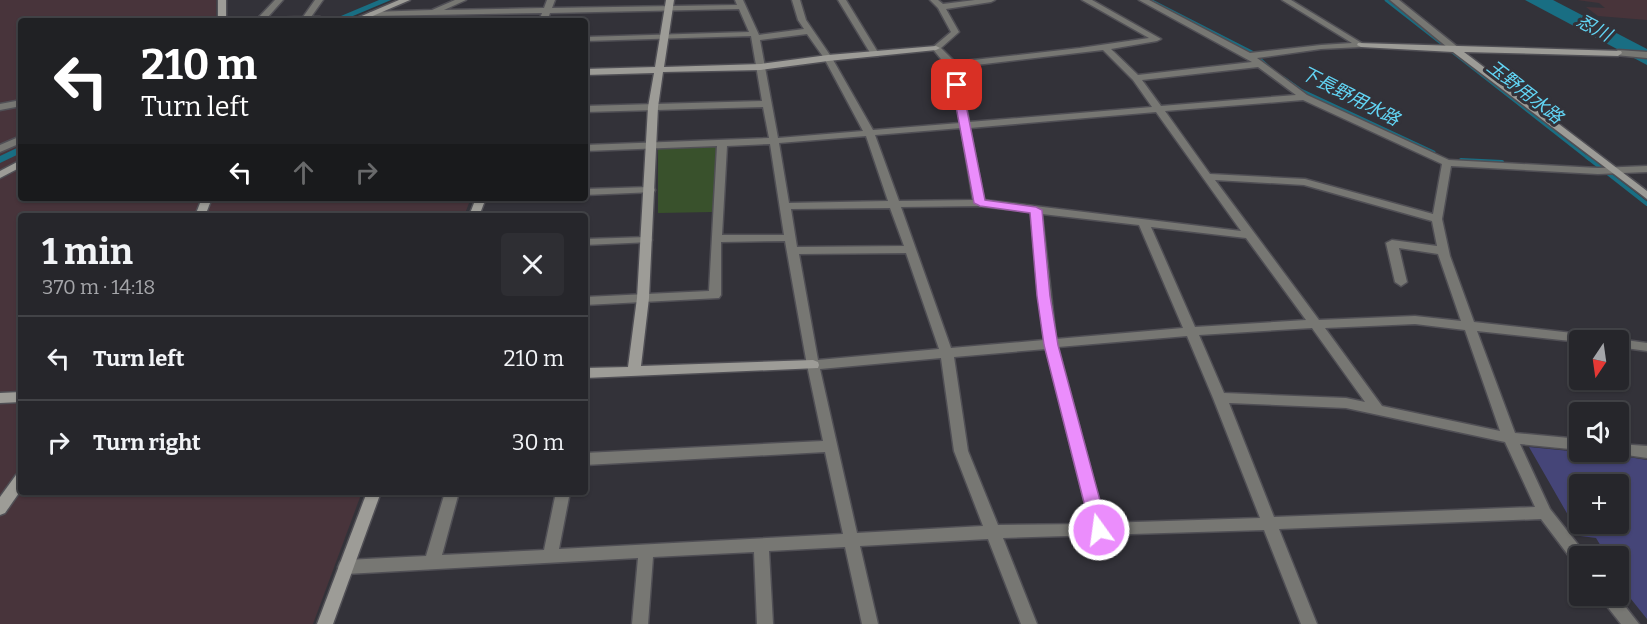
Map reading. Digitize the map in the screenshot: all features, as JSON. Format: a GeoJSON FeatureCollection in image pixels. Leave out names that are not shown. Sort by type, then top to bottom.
{"type":"FeatureCollection","features":[{"type":"Feature","properties":{"kind":"street"},"geometry":{"type":"LineString","coordinates":[[222,0],[222,18]]}},
{"type":"Feature","properties":{"kind":"street"},"geometry":{"type":"LineString","coordinates":[[263,18],[279,0]]}},
{"type":"Feature","properties":{"kind":"street"},"geometry":{"type":"LineString","coordinates":[[307,18],[319,0]]}},
{"type":"Feature","properties":{"kind":"street"},"geometry":{"type":"LineString","coordinates":[[361,18],[406,0]]}},
{"type":"Feature","properties":{"kind":"street"},"geometry":{"type":"LineString","coordinates":[[423,17],[462,0]]}},
{"type":"Feature","properties":{"kind":"street"},"geometry":{"type":"LineString","coordinates":[[544,18],[551,0]]}},
{"type":"Feature","properties":{"kind":"street"},"geometry":{"type":"LineString","coordinates":[[796,0],[802,20],[828,58],[870,134],[947,354],[961,451],[1029,624]]}},
{"type":"Feature","properties":{"kind":"street"},"geometry":{"type":"LineString","coordinates":[[843,0],[875,54]]}},
{"type":"Feature","properties":{"kind":"street"},"geometry":{"type":"LineString","coordinates":[[588,72],[761,67],[936,48],[955,32],[941,7],[934,0]]}},
{"type":"Feature","properties":{"kind":"street"},"geometry":{"type":"LineString","coordinates":[[941,7],[991,0]]}},
{"type":"Feature","properties":{"kind":"street"},"geometry":{"type":"LineString","coordinates":[[936,48],[948,62],[954,65],[1106,48],[1157,39],[1086,0]]}},
{"type":"Feature","properties":{"kind":"street"},"geometry":{"type":"LineString","coordinates":[[1143,0],[1249,56],[1304,97],[1447,163],[1607,171],[1647,169]]}},
{"type":"Feature","properties":{"kind":"street"},"geometry":{"type":"LineString","coordinates":[[1286,0],[1361,45]]}},
{"type":"Feature","properties":{"kind":"street"},"geometry":{"type":"LineString","coordinates":[[1394,0],[1607,171],[1647,196]]}},
{"type":"Feature","properties":{"kind":"street"},"geometry":{"type":"LineString","coordinates":[[371,14],[395,18],[669,4],[740,3],[755,36],[813,365],[870,624]]}},
{"type":"Feature","properties":{"kind":"street"},"geometry":{"type":"LineString","coordinates":[[634,371],[643,298],[653,108],[669,4]]}},
{"type":"Feature","properties":{"kind":"street"},"geometry":{"type":"LineString","coordinates":[[588,39],[755,36],[810,31]]}},
{"type":"Feature","properties":{"kind":"street"},"geometry":{"type":"LineString","coordinates":[[1249,56],[1321,47],[1361,45],[1443,50],[1647,55]]}},
{"type":"Feature","properties":{"kind":"street"},"geometry":{"type":"LineString","coordinates":[[1106,48],[1136,78],[1161,110],[1377,408]]}},
{"type":"Feature","properties":{"kind":"street"},"geometry":{"type":"LineString","coordinates":[[1136,78],[1258,64]]}},
{"type":"Feature","properties":{"kind":"street"},"geometry":{"type":"LineString","coordinates":[[954,65],[980,203]]}},
{"type":"Feature","properties":{"kind":"street"},"geometry":{"type":"LineString","coordinates":[[588,148],[774,141],[1304,97]]}},
{"type":"Feature","properties":{"kind":"street"},"geometry":{"type":"LineString","coordinates":[[0,107],[18,104]]}},
{"type":"Feature","properties":{"kind":"street"},"geometry":{"type":"LineString","coordinates":[[588,109],[767,104]]}},
{"type":"Feature","properties":{"kind":"street"},"geometry":{"type":"LineString","coordinates":[[0,149],[18,140]]}},
{"type":"Feature","properties":{"kind":"street"},"geometry":{"type":"LineString","coordinates":[[588,301],[715,295],[722,143]]}},
{"type":"Feature","properties":{"kind":"street"},"geometry":{"type":"LineString","coordinates":[[1447,163],[1437,219],[1443,251],[1510,438],[1545,513],[1570,546]]}},
{"type":"Feature","properties":{"kind":"street"},"geometry":{"type":"LineString","coordinates":[[0,175],[18,165]]}},
{"type":"Feature","properties":{"kind":"street"},"geometry":{"type":"LineString","coordinates":[[1208,177],[1305,182],[1437,219]]}},
{"type":"Feature","properties":{"kind":"street"},"geometry":{"type":"LineString","coordinates":[[588,192],[650,190]]}},
{"type":"Feature","properties":{"kind":"street"},"geometry":{"type":"LineString","coordinates":[[785,206],[980,203],[1250,235]]}},
{"type":"Feature","properties":{"kind":"street"},"geometry":{"type":"LineString","coordinates":[[1036,210],[1051,345],[1099,530]]}},
{"type":"Feature","properties":{"kind":"street"},"geometry":{"type":"LineString","coordinates":[[1144,224],[1220,399],[1308,624]]}},
{"type":"Feature","properties":{"kind":"street"},"geometry":{"type":"LineString","coordinates":[[588,242],[646,240]]}},
{"type":"Feature","properties":{"kind":"street"},"geometry":{"type":"LineString","coordinates":[[716,240],[910,249]]}},
{"type":"Feature","properties":{"kind":"street"},"geometry":{"type":"LineString","coordinates":[[1401,282],[1392,243],[1443,251]]}},
{"type":"Feature","properties":{"kind":"street"},"geometry":{"type":"LineString","coordinates":[[588,374],[813,365],[1192,331],[1415,320],[1569,337]]}},
{"type":"Feature","properties":{"kind":"street"},"geometry":{"type":"LineString","coordinates":[[1629,345],[1647,347]]}},
{"type":"Feature","properties":{"kind":"street"},"geometry":{"type":"LineString","coordinates":[[0,398],[18,397]]}},
{"type":"Feature","properties":{"kind":"street"},"geometry":{"type":"LineString","coordinates":[[1220,399],[1346,403],[1510,438],[1569,444]]}},
{"type":"Feature","properties":{"kind":"street"},"geometry":{"type":"LineString","coordinates":[[588,459],[830,446]]}},
{"type":"Feature","properties":{"kind":"street"},"geometry":{"type":"LineString","coordinates":[[1629,450],[1647,452]]}},
{"type":"Feature","properties":{"kind":"street"},"geometry":{"type":"LineString","coordinates":[[0,509],[18,483]]}},
{"type":"Feature","properties":{"kind":"street"},"geometry":{"type":"LineString","coordinates":[[325,624],[373,495]]}},
{"type":"Feature","properties":{"kind":"street"},"geometry":{"type":"LineString","coordinates":[[432,562],[451,495]]}},
{"type":"Feature","properties":{"kind":"street"},"geometry":{"type":"LineString","coordinates":[[550,556],[562,495]]}},
{"type":"Feature","properties":{"kind":"street"},"geometry":{"type":"LineString","coordinates":[[346,567],[994,532],[1545,513]]}},
{"type":"Feature","properties":{"kind":"street"},"geometry":{"type":"LineString","coordinates":[[762,545],[765,624]]}},
{"type":"Feature","properties":{"kind":"street"},"geometry":{"type":"LineString","coordinates":[[640,624],[646,551]]}},
{"type":"Feature","properties":{"kind":"street"},"geometry":{"type":"LineString","coordinates":[[1616,606],[1631,624]]}},
{"type":"Feature","properties":{"kind":"shaded area"},"geometry":{"type":"Polygon","coordinates":[[[0,0],[216,0],[216,18],[18,18],[18,201],[470,201],[465,213],[18,213],[18,495],[361,495],[313,624],[0,624],[0,0]]]}},
{"type":"Feature","properties":{"kind":"shaded area"},"geometry":{"type":"Polygon","coordinates":[[[1577,0],[1647,0],[1647,20],[1598,16],[1586,7],[1605,8],[1599,3],[1577,0]]]}},
{"type":"Feature","properties":{"kind":"green space"},"geometry":{"type":"Polygon","coordinates":[[[717,146],[713,212],[658,213],[658,148],[717,146]]]}},
{"type":"Feature","properties":{"kind":"water","name":"忍川"},"geometry":{"type":"Polygon","coordinates":[[[1525,0],[1553,0],[1647,49],[1647,65],[1525,0]]]}},
{"type":"Feature","properties":{"kind":"building"},"geometry":{"type":"Polygon","coordinates":[[[1529,447],[1569,451],[1569,462],[1629,462],[1629,457],[1647,460],[1647,619],[1629,596],[1629,546],[1601,546],[1596,538],[1579,534],[1629,534],[1629,474],[1569,474],[1569,517],[1529,447]]]}},
{"type":"Feature","properties":{"kind":"waterway"},"geometry":{"type":"LineString","coordinates":[[341,18],[387,0]]}},
{"type":"Feature","properties":{"kind":"waterway","name":"下長野用水路"},"geometry":{"type":"LineString","coordinates":[[1150,0],[1252,52]]}},
{"type":"Feature","properties":{"kind":"waterway","name":"玉野用水路"},"geometry":{"type":"LineString","coordinates":[[1386,0],[1589,159]]}},
{"type":"Feature","properties":{"kind":"waterway","name":"下長野用水路"},"geometry":{"type":"LineString","coordinates":[[1259,58],[1270,68]]}},
{"type":"Feature","properties":{"kind":"waterway","name":"下長野用水路"},"geometry":{"type":"LineString","coordinates":[[1284,78],[1301,90],[1434,152]]}},
{"type":"Feature","properties":{"kind":"waterway"},"geometry":{"type":"LineString","coordinates":[[0,160],[18,151]]}},
{"type":"Feature","properties":{"kind":"waterway","name":"玉野用水路"},"geometry":{"type":"LineString","coordinates":[[1587,157],[1647,204]]}},
{"type":"Feature","properties":{"kind":"waterway","name":"下長野用水路"},"geometry":{"type":"LineString","coordinates":[[1461,160],[1502,162]]}},
{"type":"Feature","properties":{"kind":"route"},"geometry":{"type":"LineString","coordinates":[[957,85],[980,203],[1036,210],[1051,345],[1099,530]]}}]}
